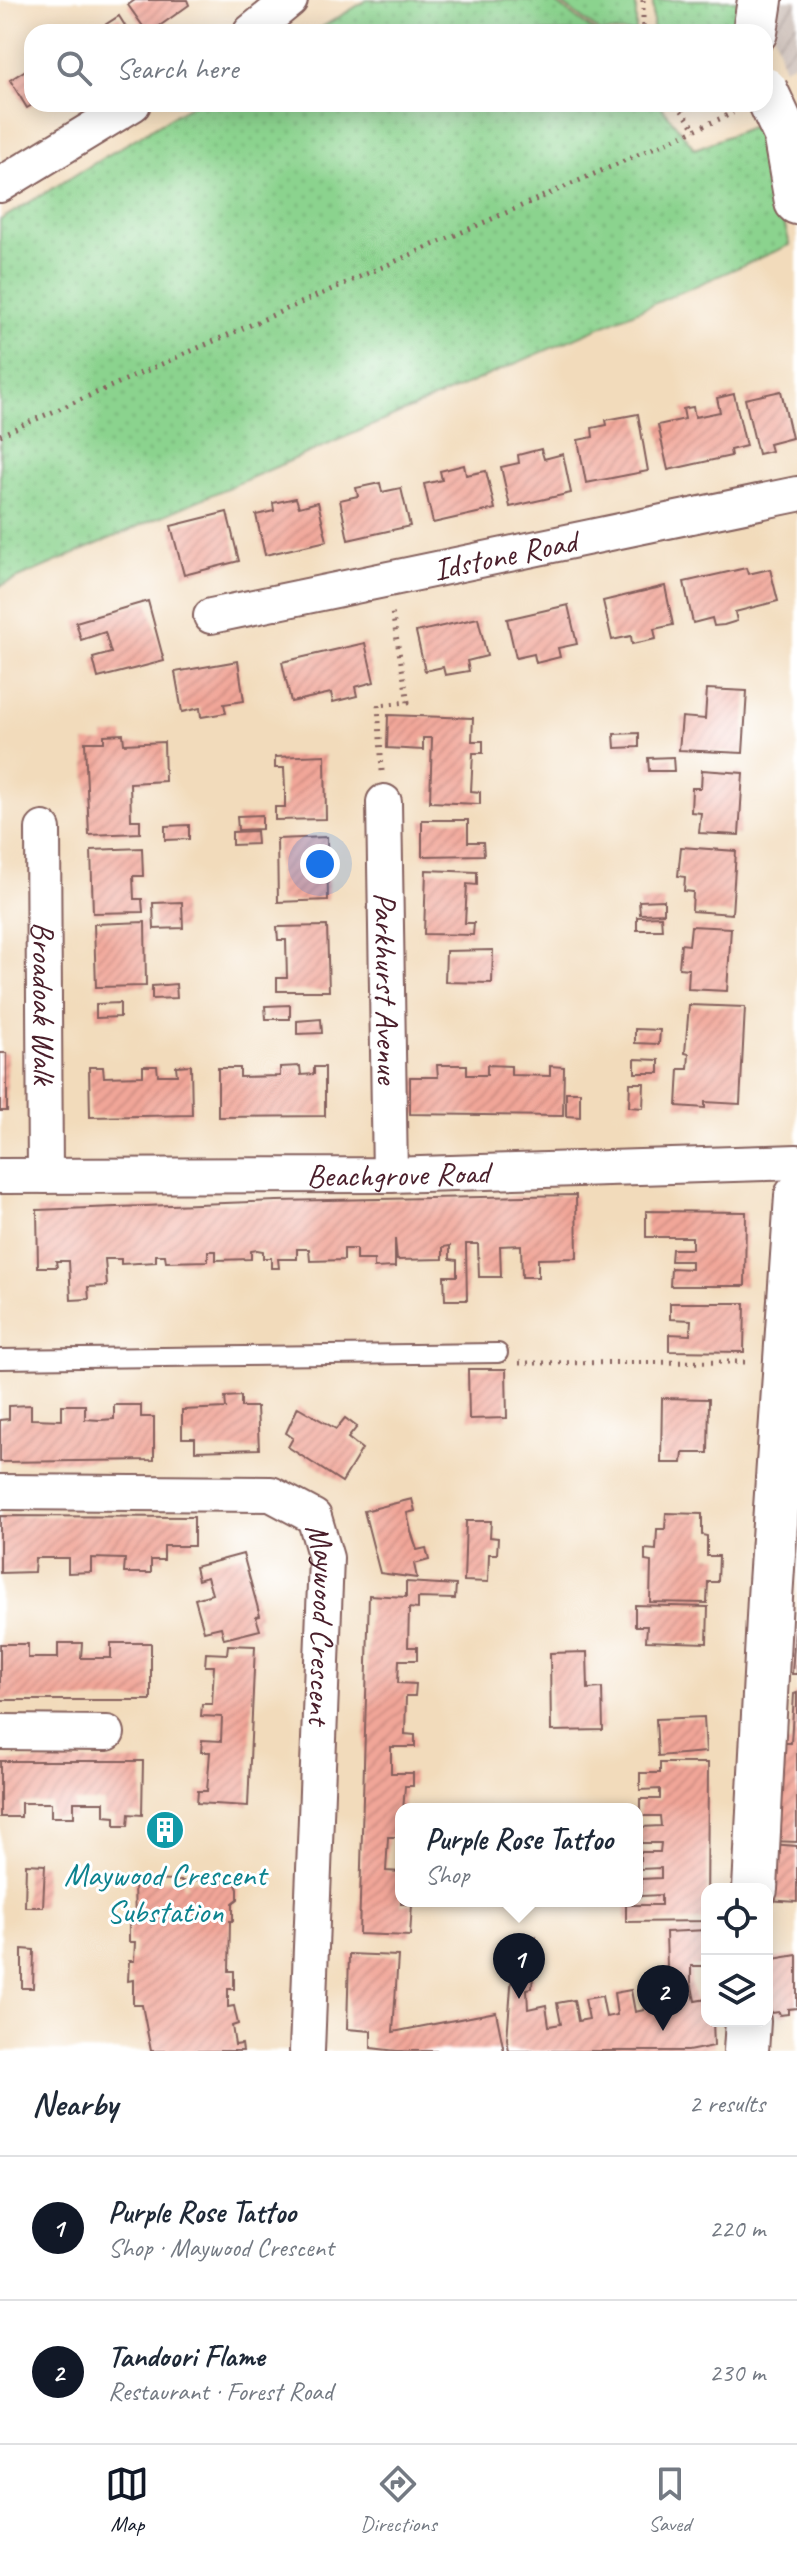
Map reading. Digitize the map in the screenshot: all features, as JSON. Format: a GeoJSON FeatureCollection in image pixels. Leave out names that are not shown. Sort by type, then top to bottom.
{"type":"FeatureCollection","features":[{"type":"Feature","properties":{"kind":"main road"},"geometry":{"type":"LineString","coordinates":[[756,24],[760,0]]}},
{"type":"Feature","properties":{"kind":"main road"},"geometry":{"type":"LineString","coordinates":[[764,112],[785,133],[797,202]]}},
{"type":"Feature","properties":{"kind":"main road"},"geometry":{"type":"LineString","coordinates":[[756,1883],[784,1598],[786,1362],[797,1196]]}},
{"type":"Feature","properties":{"kind":"main road"},"geometry":{"type":"LineString","coordinates":[[746,2051],[748,2027]]}},
{"type":"Feature","properties":{"kind":"street"},"geometry":{"type":"LineString","coordinates":[[261,24],[290,0]]}},
{"type":"Feature","properties":{"kind":"street"},"geometry":{"type":"LineString","coordinates":[[0,185],[120,112]]}},
{"type":"Feature","properties":{"kind":"street","name":"Idstone Road"},"geometry":{"type":"LineString","coordinates":[[211,616],[797,494]]}},
{"type":"Feature","properties":{"kind":"street","name":"Parkhurst Avenue"},"geometry":{"type":"LineString","coordinates":[[384,802],[390,1175]]}},
{"type":"Feature","properties":{"kind":"street","name":"Broadoak Walk"},"geometry":{"type":"LineString","coordinates":[[43,829],[45,1176]]}},
{"type":"Feature","properties":{"kind":"street","name":"Beachgrove Road"},"geometry":{"type":"LineString","coordinates":[[0,1176],[390,1175],[797,1162]]}},
{"type":"Feature","properties":{"kind":"street","name":"Maywood Crescent"},"geometry":{"type":"LineString","coordinates":[[0,1492],[271,1494],[314,1517],[326,1558],[307,2051]]}},
{"type":"Feature","properties":{"kind":"street"},"geometry":{"type":"LineString","coordinates":[[0,1732],[107,1733]]}},
{"type":"Feature","properties":{"kind":"lane"},"geometry":{"type":"LineString","coordinates":[[0,1359],[498,1353]]}},
{"type":"Feature","properties":{"kind":"path"},"geometry":{"type":"LineString","coordinates":[[643,0],[643,24]]}},
{"type":"Feature","properties":{"kind":"path"},"geometry":{"type":"LineString","coordinates":[[683,112],[696,130]]}},
{"type":"Feature","properties":{"kind":"path"},"geometry":{"type":"LineString","coordinates":[[0,435],[696,130],[730,112]]}},
{"type":"Feature","properties":{"kind":"path"},"geometry":{"type":"LineString","coordinates":[[384,802],[378,705],[408,702],[386,580]]}},
{"type":"Feature","properties":{"kind":"path"},"geometry":{"type":"LineString","coordinates":[[498,1353],[498,1363],[786,1362]]}},
{"type":"Feature","properties":{"kind":"shaded area"},"geometry":{"type":"Polygon","coordinates":[[[774,0],[797,0],[797,62],[784,68],[773,24],[769,18],[774,0]]]}},
{"type":"Feature","properties":{"kind":"green space"},"geometry":{"type":"Polygon","coordinates":[[[367,0],[552,0],[584,24],[327,24],[367,0]]]}},
{"type":"Feature","properties":{"kind":"green space"},"geometry":{"type":"Polygon","coordinates":[[[557,0],[636,0],[636,24],[589,24],[557,0]]]}},
{"type":"Feature","properties":{"kind":"green space"},"geometry":{"type":"Polygon","coordinates":[[[653,0],[744,0],[744,24],[653,24],[653,0]]]}},
{"type":"Feature","properties":{"kind":"green space"},"geometry":{"type":"Polygon","coordinates":[[[180,112],[665,112],[695,149],[758,124],[790,245],[0,586],[0,220],[180,112]]]}},
{"type":"Feature","properties":{"kind":"building"},"geometry":{"type":"Polygon","coordinates":[[[135,0],[187,0],[189,5],[162,24],[141,24],[128,5],[135,0]]]}},
{"type":"Feature","properties":{"kind":"building"},"geometry":{"type":"Polygon","coordinates":[[[119,16],[124,24],[106,24],[119,16]]]}},
{"type":"Feature","properties":{"kind":"building"},"geometry":{"type":"Polygon","coordinates":[[[24,71],[24,103],[10,80],[24,71]]]}},
{"type":"Feature","properties":{"kind":"building"},"geometry":{"type":"Polygon","coordinates":[[[781,391],[792,438],[769,444],[771,451],[758,454],[745,399],[781,391]]]}},
{"type":"Feature","properties":{"kind":"building"},"geometry":{"type":"Polygon","coordinates":[[[734,394],[746,446],[730,450],[731,456],[668,470],[658,425],[685,419],[683,409],[687,408],[693,407],[695,417],[720,412],[717,398],[734,394]]]}},
{"type":"Feature","properties":{"kind":"building"},"geometry":{"type":"Polygon","coordinates":[[[638,414],[648,471],[586,483],[578,440],[593,437],[592,428],[607,425],[606,420],[638,414]]]}},
{"type":"Feature","properties":{"kind":"building"},"geometry":{"type":"Polygon","coordinates":[[[541,449],[544,459],[563,454],[571,493],[510,507],[501,467],[519,463],[518,455],[541,449]]]}},
{"type":"Feature","properties":{"kind":"building"},"geometry":{"type":"Polygon","coordinates":[[[464,465],[466,475],[486,471],[495,509],[433,523],[424,484],[442,480],[440,471],[464,465]]]}},
{"type":"Feature","properties":{"kind":"building"},"geometry":{"type":"Polygon","coordinates":[[[380,483],[382,492],[401,488],[410,526],[348,540],[340,500],[358,496],[356,488],[380,483]]]}},
{"type":"Feature","properties":{"kind":"building"},"geometry":{"type":"Polygon","coordinates":[[[296,498],[299,507],[318,502],[327,541],[265,555],[256,515],[274,511],[273,503],[296,498]]]}},
{"type":"Feature","properties":{"kind":"building"},"geometry":{"type":"Polygon","coordinates":[[[227,512],[239,561],[184,575],[171,526],[227,512]]]}},
{"type":"Feature","properties":{"kind":"building"},"geometry":{"type":"Polygon","coordinates":[[[746,568],[748,574],[770,569],[778,601],[735,612],[737,621],[724,625],[714,626],[712,618],[693,623],[684,582],[746,568]]]}},
{"type":"Feature","properties":{"kind":"building"},"geometry":{"type":"Polygon","coordinates":[[[665,586],[673,625],[654,629],[656,639],[632,644],[631,636],[612,640],[603,601],[665,586]]]}},
{"type":"Feature","properties":{"kind":"building"},"geometry":{"type":"Polygon","coordinates":[[[148,601],[164,661],[98,678],[93,658],[111,653],[105,632],[81,640],[76,622],[148,601]]]}},
{"type":"Feature","properties":{"kind":"building"},"geometry":{"type":"Polygon","coordinates":[[[568,605],[577,644],[558,648],[560,657],[536,663],[534,654],[516,658],[507,619],[568,605]]]}},
{"type":"Feature","properties":{"kind":"building"},"geometry":{"type":"Polygon","coordinates":[[[478,618],[487,656],[467,661],[469,671],[445,675],[443,667],[425,671],[416,632],[478,618]]]}},
{"type":"Feature","properties":{"kind":"building"},"geometry":{"type":"Polygon","coordinates":[[[365,643],[374,682],[355,687],[357,696],[333,702],[331,693],[291,702],[282,662],[365,643]]]}},
{"type":"Feature","properties":{"kind":"building"},"geometry":{"type":"Polygon","coordinates":[[[238,661],[244,701],[224,704],[226,713],[201,717],[200,708],[182,712],[175,672],[238,661]]]}},
{"type":"Feature","properties":{"kind":"building"},"geometry":{"type":"Polygon","coordinates":[[[707,689],[747,691],[743,753],[679,750],[682,717],[705,719],[707,689]]]}},
{"type":"Feature","properties":{"kind":"building"},"geometry":{"type":"Polygon","coordinates":[[[388,715],[473,718],[472,741],[483,741],[483,753],[473,753],[471,791],[480,792],[480,804],[430,802],[432,738],[423,738],[423,750],[387,748],[388,715]]]}},
{"type":"Feature","properties":{"kind":"building"},"geometry":{"type":"Polygon","coordinates":[[[639,733],[639,747],[615,748],[614,734],[639,733]]]}},
{"type":"Feature","properties":{"kind":"building"},"geometry":{"type":"Polygon","coordinates":[[[123,734],[124,744],[164,742],[165,781],[130,783],[131,820],[140,820],[140,833],[89,835],[85,742],[104,742],[104,735],[123,734]]]}},
{"type":"Feature","properties":{"kind":"building"},"geometry":{"type":"Polygon","coordinates":[[[325,755],[326,819],[275,820],[275,807],[285,807],[285,788],[284,768],[275,768],[275,757],[325,755]]]}},
{"type":"Feature","properties":{"kind":"building"},"geometry":{"type":"Polygon","coordinates":[[[673,757],[674,771],[649,771],[648,758],[673,757]]]}},
{"type":"Feature","properties":{"kind":"building"},"geometry":{"type":"Polygon","coordinates":[[[702,770],[743,773],[739,835],[699,833],[701,813],[691,812],[692,788],[701,788],[702,770]]]}},
{"type":"Feature","properties":{"kind":"building"},"geometry":{"type":"Polygon","coordinates":[[[262,815],[262,829],[238,830],[237,816],[262,815]]]}},
{"type":"Feature","properties":{"kind":"building"},"geometry":{"type":"Polygon","coordinates":[[[422,820],[468,820],[468,842],[483,842],[484,855],[422,856],[422,820]]]}},
{"type":"Feature","properties":{"kind":"building"},"geometry":{"type":"Polygon","coordinates":[[[189,825],[189,839],[165,840],[165,826],[189,825]]]}},
{"type":"Feature","properties":{"kind":"building"},"geometry":{"type":"Polygon","coordinates":[[[256,831],[257,844],[232,845],[232,832],[256,831]]]}},
{"type":"Feature","properties":{"kind":"building"},"geometry":{"type":"Polygon","coordinates":[[[327,837],[328,900],[278,902],[277,839],[327,837]]]}},
{"type":"Feature","properties":{"kind":"building"},"geometry":{"type":"Polygon","coordinates":[[[681,847],[736,851],[732,914],[692,911],[693,892],[684,891],[685,877],[678,876],[681,847]]]}},
{"type":"Feature","properties":{"kind":"building"},"geometry":{"type":"Polygon","coordinates":[[[142,848],[143,876],[133,876],[134,899],[142,899],[143,912],[93,913],[91,850],[142,848]]]}},
{"type":"Feature","properties":{"kind":"building"},"geometry":{"type":"Polygon","coordinates":[[[426,870],[477,872],[477,885],[467,884],[465,923],[474,923],[473,935],[424,934],[426,870]]]}},
{"type":"Feature","properties":{"kind":"building"},"geometry":{"type":"Polygon","coordinates":[[[664,900],[664,913],[640,914],[639,901],[664,900]]]}},
{"type":"Feature","properties":{"kind":"building"},"geometry":{"type":"Polygon","coordinates":[[[182,902],[183,928],[154,929],[153,903],[182,902]]]}},
{"type":"Feature","properties":{"kind":"building"},"geometry":{"type":"Polygon","coordinates":[[[661,916],[662,930],[637,930],[637,917],[661,916]]]}},
{"type":"Feature","properties":{"kind":"building"},"geometry":{"type":"Polygon","coordinates":[[[145,922],[146,986],[96,987],[94,924],[145,922]]]}},
{"type":"Feature","properties":{"kind":"building"},"geometry":{"type":"Polygon","coordinates":[[[327,926],[329,991],[277,991],[277,978],[287,978],[286,940],[278,940],[277,927],[327,926]]]}},
{"type":"Feature","properties":{"kind":"building"},"geometry":{"type":"Polygon","coordinates":[[[691,926],[731,928],[727,991],[688,989],[689,969],[679,968],[681,944],[689,945],[691,926]]]}},
{"type":"Feature","properties":{"kind":"building"},"geometry":{"type":"Polygon","coordinates":[[[493,950],[492,983],[445,982],[446,951],[493,950]]]}},
{"type":"Feature","properties":{"kind":"building"},"geometry":{"type":"Polygon","coordinates":[[[176,984],[177,998],[152,999],[152,986],[176,984]]]}},
{"type":"Feature","properties":{"kind":"building"},"geometry":{"type":"Polygon","coordinates":[[[120,1003],[120,1017],[96,1018],[96,1004],[120,1003]]]}},
{"type":"Feature","properties":{"kind":"building"},"geometry":{"type":"Polygon","coordinates":[[[290,1005],[290,1019],[266,1019],[265,1006],[290,1005]]]}},
{"type":"Feature","properties":{"kind":"building"},"geometry":{"type":"Polygon","coordinates":[[[689,1005],[745,1007],[740,1104],[705,1102],[705,1108],[677,1106],[679,1069],[688,1069],[689,1054],[685,1053],[689,1005]]]}},
{"type":"Feature","properties":{"kind":"building"},"geometry":{"type":"Polygon","coordinates":[[[321,1019],[322,1033],[297,1034],[297,1021],[321,1019]]]}},
{"type":"Feature","properties":{"kind":"building"},"geometry":{"type":"Polygon","coordinates":[[[635,1029],[660,1030],[659,1044],[635,1043],[635,1029]]]}},
{"type":"Feature","properties":{"kind":"building"},"geometry":{"type":"Polygon","coordinates":[[[0,1053],[7,1053],[7,1111],[0,1111],[0,1053]]]}},
{"type":"Feature","properties":{"kind":"building"},"geometry":{"type":"Polygon","coordinates":[[[635,1059],[659,1060],[659,1073],[635,1073],[635,1059]]]}},
{"type":"Feature","properties":{"kind":"building"},"geometry":{"type":"Polygon","coordinates":[[[191,1065],[192,1115],[90,1117],[89,1067],[103,1067],[104,1077],[143,1076],[143,1066],[157,1066],[158,1075],[177,1075],[176,1066],[191,1065]]]}},
{"type":"Feature","properties":{"kind":"building"},"geometry":{"type":"Polygon","coordinates":[[[437,1065],[467,1065],[467,1075],[487,1075],[487,1065],[511,1066],[511,1075],[550,1076],[550,1066],[564,1067],[563,1116],[410,1114],[410,1077],[438,1077],[437,1065]]]}},
{"type":"Feature","properties":{"kind":"building"},"geometry":{"type":"Polygon","coordinates":[[[300,1066],[301,1075],[314,1074],[314,1067],[325,1067],[325,1116],[218,1117],[218,1068],[240,1068],[240,1077],[280,1076],[280,1067],[300,1066]]]}},
{"type":"Feature","properties":{"kind":"building"},"geometry":{"type":"Polygon","coordinates":[[[630,1083],[644,1083],[643,1108],[629,1107],[630,1083]]]}},
{"type":"Feature","properties":{"kind":"building"},"geometry":{"type":"Polygon","coordinates":[[[566,1092],[580,1092],[580,1117],[566,1116],[566,1092]]]}},
{"type":"Feature","properties":{"kind":"building"},"geometry":{"type":"Polygon","coordinates":[[[576,1195],[577,1258],[538,1259],[538,1277],[522,1277],[521,1245],[500,1246],[501,1277],[479,1277],[478,1244],[466,1244],[467,1300],[445,1300],[444,1276],[457,1276],[457,1260],[450,1259],[450,1246],[443,1247],[443,1259],[397,1260],[395,1239],[395,1267],[374,1268],[374,1260],[356,1260],[356,1249],[344,1249],[344,1260],[310,1261],[309,1249],[297,1249],[297,1259],[278,1259],[279,1268],[271,1268],[271,1258],[263,1258],[263,1251],[257,1250],[251,1251],[251,1259],[216,1260],[216,1251],[208,1251],[208,1261],[166,1262],[165,1255],[156,1255],[156,1262],[121,1264],[121,1259],[105,1259],[107,1286],[88,1287],[89,1299],[71,1300],[69,1261],[56,1261],[57,1267],[38,1267],[37,1210],[576,1195]]]}},
{"type":"Feature","properties":{"kind":"building"},"geometry":{"type":"Polygon","coordinates":[[[646,1211],[746,1212],[745,1286],[670,1286],[671,1268],[691,1269],[691,1261],[671,1261],[672,1249],[692,1249],[692,1237],[646,1237],[646,1211]]]}},
{"type":"Feature","properties":{"kind":"building"},"geometry":{"type":"Polygon","coordinates":[[[670,1303],[745,1303],[744,1352],[669,1351],[669,1334],[690,1335],[691,1320],[670,1319],[670,1303]]]}},
{"type":"Feature","properties":{"kind":"building"},"geometry":{"type":"Polygon","coordinates":[[[468,1369],[506,1369],[507,1418],[469,1419],[468,1369]]]}},
{"type":"Feature","properties":{"kind":"building"},"geometry":{"type":"Polygon","coordinates":[[[241,1396],[241,1407],[257,1407],[259,1449],[195,1451],[195,1438],[182,1438],[182,1410],[226,1408],[225,1397],[241,1396]]]}},
{"type":"Feature","properties":{"kind":"building"},"geometry":{"type":"Polygon","coordinates":[[[662,1398],[709,1399],[708,1453],[683,1453],[682,1463],[661,1463],[662,1398]]]}},
{"type":"Feature","properties":{"kind":"building"},"geometry":{"type":"Polygon","coordinates":[[[31,1405],[31,1419],[62,1420],[62,1405],[85,1405],[85,1419],[100,1420],[114,1419],[114,1405],[141,1405],[141,1417],[154,1417],[154,1460],[0,1462],[0,1420],[9,1419],[9,1406],[31,1405]]]}},
{"type":"Feature","properties":{"kind":"building"},"geometry":{"type":"Polygon","coordinates":[[[298,1407],[336,1429],[345,1418],[357,1427],[348,1438],[362,1449],[342,1482],[288,1447],[293,1438],[286,1433],[298,1407]]]}},
{"type":"Feature","properties":{"kind":"building"},"geometry":{"type":"Polygon","coordinates":[[[412,1499],[415,1511],[407,1513],[411,1531],[417,1550],[426,1548],[429,1560],[414,1564],[417,1578],[380,1573],[364,1511],[412,1499]]]}},
{"type":"Feature","properties":{"kind":"building"},"geometry":{"type":"Polygon","coordinates":[[[666,1513],[702,1514],[702,1535],[707,1536],[707,1556],[719,1556],[718,1582],[708,1582],[707,1603],[650,1602],[651,1562],[645,1561],[645,1549],[656,1550],[657,1529],[665,1529],[666,1513]]]}},
{"type":"Feature","properties":{"kind":"building"},"geometry":{"type":"Polygon","coordinates":[[[0,1516],[194,1517],[194,1546],[164,1546],[164,1560],[151,1560],[151,1573],[124,1573],[125,1559],[91,1558],[91,1572],[68,1573],[68,1558],[35,1558],[34,1572],[0,1573],[0,1516]]]}},
{"type":"Feature","properties":{"kind":"building"},"geometry":{"type":"Polygon","coordinates":[[[466,1521],[491,1521],[490,1537],[498,1538],[497,1554],[489,1554],[488,1582],[464,1581],[466,1521]]]}},
{"type":"Feature","properties":{"kind":"building"},"geometry":{"type":"Polygon","coordinates":[[[243,1554],[260,1616],[256,1617],[260,1630],[224,1639],[221,1627],[204,1631],[195,1599],[212,1594],[207,1577],[198,1580],[195,1567],[243,1554]]]}},
{"type":"Feature","properties":{"kind":"building"},"geometry":{"type":"Polygon","coordinates":[[[406,1582],[456,1585],[455,1599],[418,1598],[418,1609],[409,1608],[408,1647],[417,1647],[417,1660],[399,1660],[398,1683],[416,1684],[415,1696],[406,1696],[405,1734],[415,1735],[415,1747],[391,1747],[391,1773],[413,1773],[413,1786],[405,1786],[404,1803],[395,1803],[395,1837],[388,1837],[386,1871],[395,1872],[395,1907],[412,1907],[410,1936],[359,1934],[369,1595],[406,1597],[406,1582]]]}},
{"type":"Feature","properties":{"kind":"building"},"geometry":{"type":"Polygon","coordinates":[[[635,1605],[708,1607],[707,1643],[646,1641],[647,1626],[635,1626],[635,1605]]]}},
{"type":"Feature","properties":{"kind":"building"},"geometry":{"type":"Polygon","coordinates":[[[795,1630],[797,1674],[792,1674],[795,1630]]]}},
{"type":"Feature","properties":{"kind":"building"},"geometry":{"type":"Polygon","coordinates":[[[58,1643],[82,1643],[81,1658],[111,1658],[111,1643],[151,1643],[151,1700],[0,1700],[0,1644],[28,1644],[28,1658],[58,1658],[58,1643]]]}},
{"type":"Feature","properties":{"kind":"building"},"geometry":{"type":"Polygon","coordinates":[[[228,1645],[255,1646],[248,1806],[197,1803],[198,1791],[207,1791],[210,1752],[201,1752],[202,1740],[221,1741],[222,1717],[201,1716],[202,1704],[212,1704],[214,1666],[205,1666],[206,1653],[227,1654],[228,1645]]]}},
{"type":"Feature","properties":{"kind":"building"},"geometry":{"type":"Polygon","coordinates":[[[587,1652],[588,1689],[602,1688],[603,1730],[551,1731],[550,1653],[587,1652]]]}},
{"type":"Feature","properties":{"kind":"building"},"geometry":{"type":"Polygon","coordinates":[[[797,1693],[797,1842],[771,1841],[783,1743],[791,1743],[794,1694],[797,1693]]]}},
{"type":"Feature","properties":{"kind":"building"},"geometry":{"type":"Polygon","coordinates":[[[704,1717],[706,1752],[658,1756],[656,1719],[704,1717]]]}},
{"type":"Feature","properties":{"kind":"building"},"geometry":{"type":"Polygon","coordinates":[[[0,1761],[143,1761],[142,1815],[129,1814],[128,1826],[115,1826],[115,1817],[104,1816],[104,1802],[74,1802],[74,1817],[51,1817],[51,1803],[21,1803],[21,1817],[0,1817],[0,1761]]]}},
{"type":"Feature","properties":{"kind":"building"},"geometry":{"type":"Polygon","coordinates":[[[660,1763],[708,1763],[707,1883],[701,1883],[701,1921],[626,1922],[626,1907],[661,1905],[661,1895],[643,1896],[643,1879],[661,1878],[661,1868],[643,1869],[643,1852],[660,1852],[661,1843],[643,1843],[643,1827],[661,1826],[660,1816],[643,1816],[643,1803],[640,1803],[640,1799],[660,1799],[660,1789],[640,1790],[640,1773],[660,1773],[660,1763]]]}},
{"type":"Feature","properties":{"kind":"building","name":"Maywood Crescent Substation"},"geometry":{"type":"Polygon","coordinates":[[[158,1821],[173,1822],[173,1840],[157,1839],[158,1821]]]}},
{"type":"Feature","properties":{"kind":"building"},"geometry":{"type":"Polygon","coordinates":[[[770,1844],[797,1846],[797,1902],[773,1900],[773,1883],[768,1883],[770,1844]]]}},
{"type":"Feature","properties":{"kind":"building"},"geometry":{"type":"Polygon","coordinates":[[[26,1864],[45,1865],[43,1907],[25,1907],[26,1864]]]}},
{"type":"Feature","properties":{"kind":"building"},"geometry":{"type":"Polygon","coordinates":[[[134,1880],[183,1881],[183,1887],[187,1887],[187,1880],[234,1881],[238,1899],[233,1903],[233,1921],[230,1921],[229,1971],[234,1971],[234,1989],[228,1989],[228,2007],[234,2006],[238,2024],[232,2026],[235,2045],[242,2044],[243,2051],[151,2051],[142,2005],[133,2005],[133,1980],[128,1981],[129,1961],[134,1961],[135,1942],[129,1942],[129,1923],[135,1923],[134,1880]]]}},
{"type":"Feature","properties":{"kind":"building"},"geometry":{"type":"Polygon","coordinates":[[[701,1930],[701,1966],[691,1966],[691,1982],[695,2001],[701,2000],[701,2027],[713,2027],[714,2046],[688,2051],[509,2051],[507,2039],[515,1935],[536,1937],[532,1988],[527,1989],[528,2009],[546,2005],[549,2026],[561,2024],[557,2003],[574,2000],[578,2021],[589,2019],[585,1999],[602,1996],[606,2017],[617,2015],[614,1993],[631,1990],[635,2012],[644,2010],[641,1990],[659,1987],[662,2006],[673,2004],[666,1932],[701,1930]]]}},
{"type":"Feature","properties":{"kind":"building"},"geometry":{"type":"Polygon","coordinates":[[[22,1949],[34,1950],[33,1988],[22,1988],[22,1949]]]}},
{"type":"Feature","properties":{"kind":"building"},"geometry":{"type":"Polygon","coordinates":[[[349,1954],[398,1956],[393,2032],[496,2012],[504,2051],[397,2051],[371,2048],[371,2031],[347,2029],[349,1954]]]}},
{"type":"Feature","properties":{"kind":"building"},"geometry":{"type":"Polygon","coordinates":[[[797,1955],[797,2008],[788,2009],[788,2014],[773,2013],[773,1959],[797,1955]]]}},
{"type":"Feature","properties":{"kind":"place","name":"Maywood Crescent Substation"},"geometry":{"type":"Point","coordinates":[165,1830]}},
{"type":"Feature","properties":{"kind":"place","name":"Purple Rose Tattoo"},"geometry":{"type":"Point","coordinates":[519,1999]}},
{"type":"Feature","properties":{"kind":"place","name":"Tandoori Flame"},"geometry":{"type":"Point","coordinates":[663,2031]}}]}
